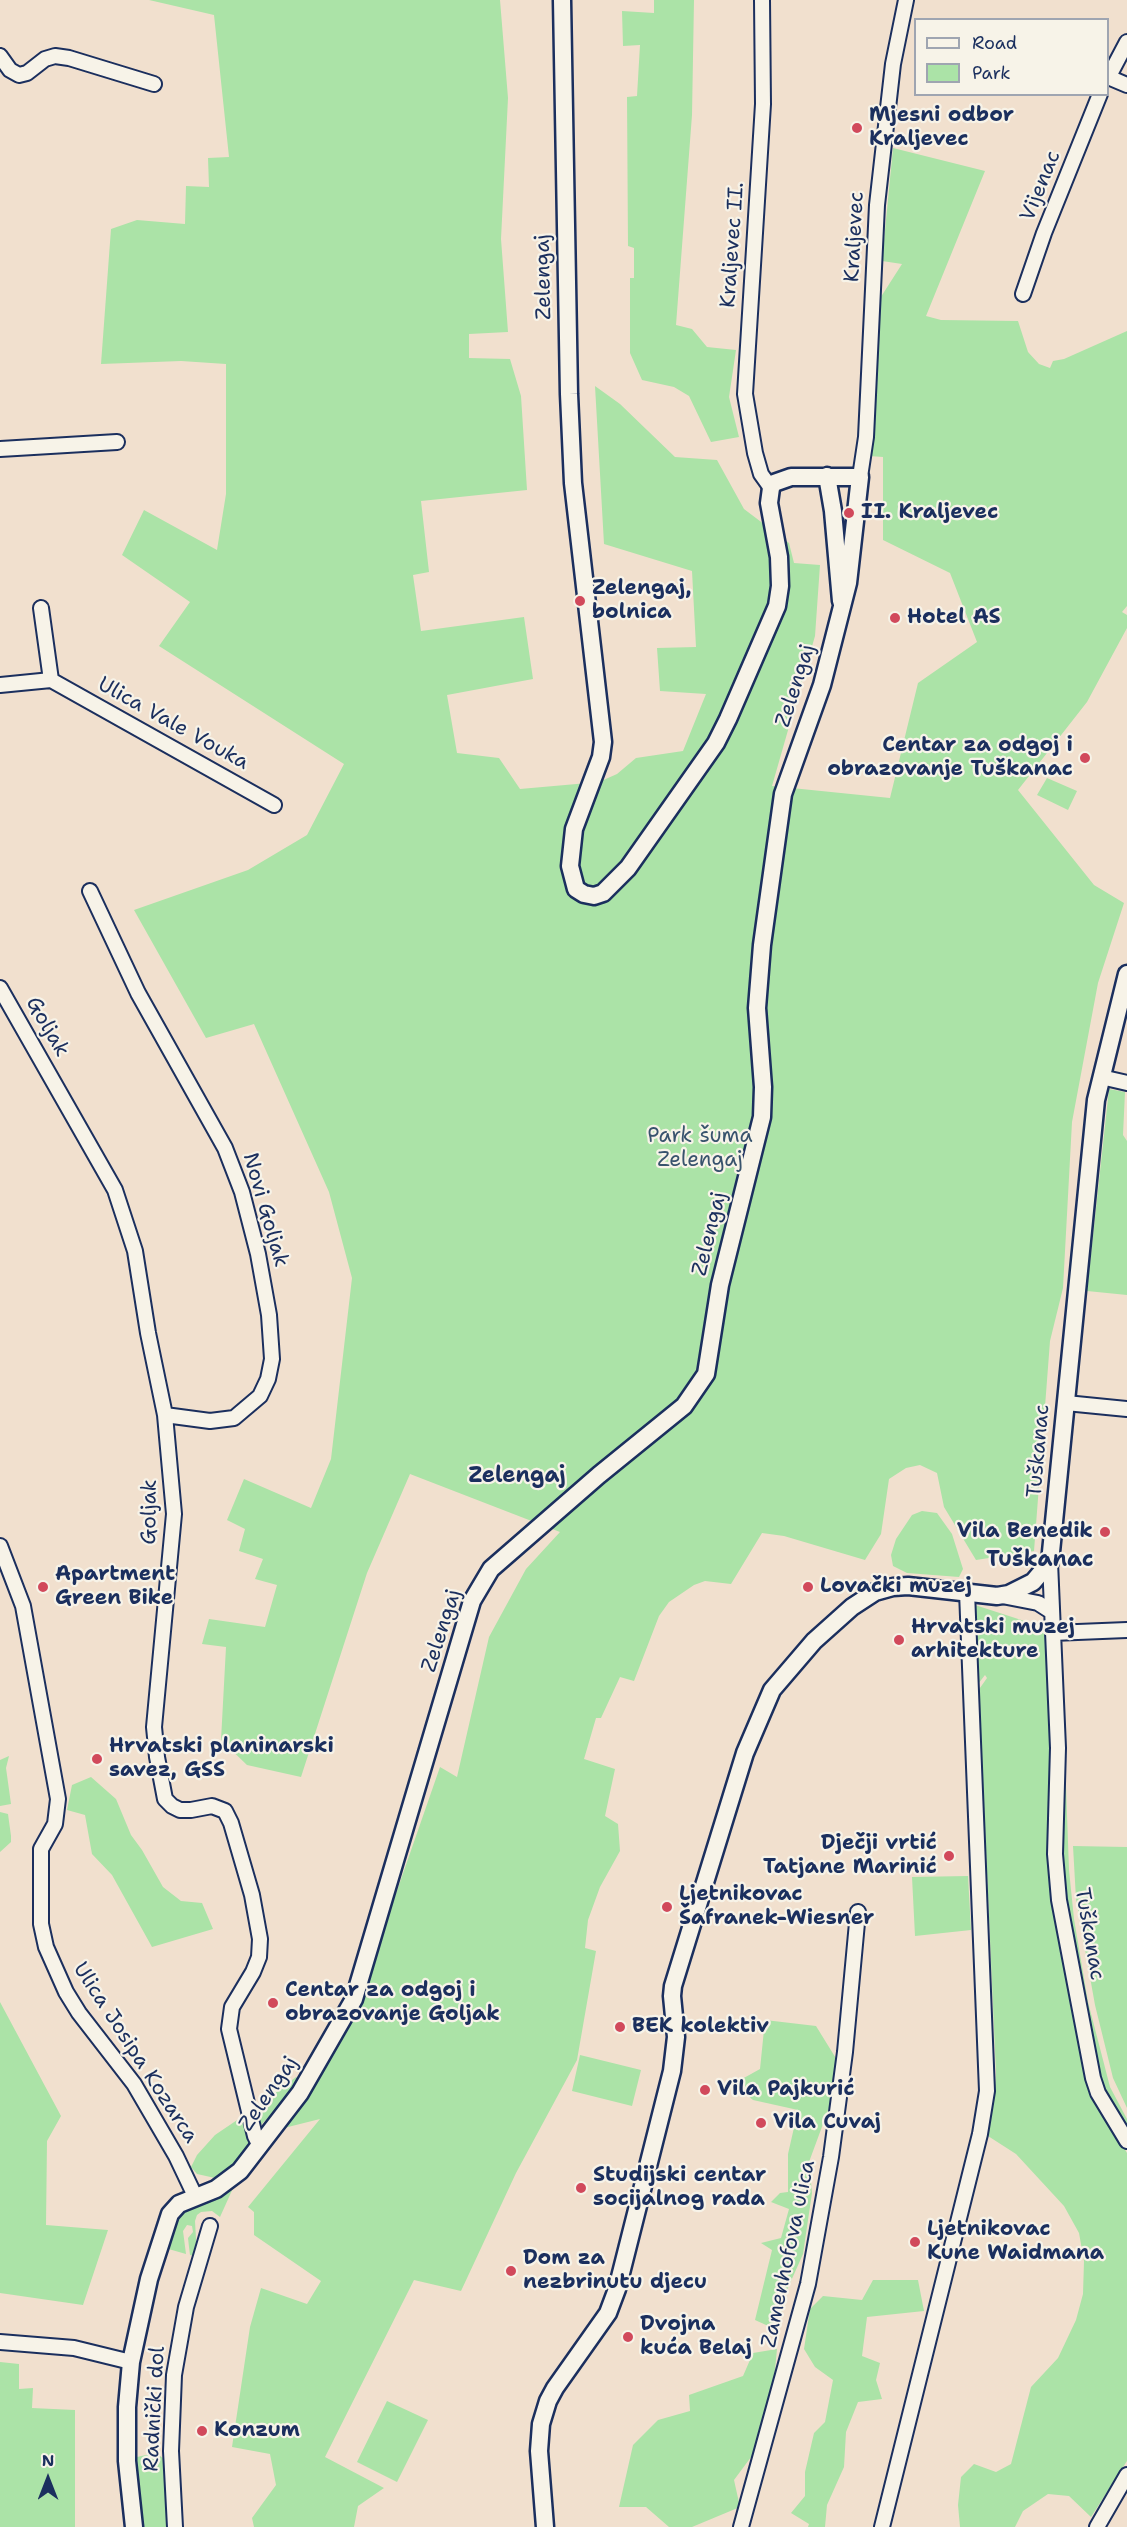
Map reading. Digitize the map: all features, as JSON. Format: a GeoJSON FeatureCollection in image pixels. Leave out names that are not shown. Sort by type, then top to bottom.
{"type":"FeatureCollection","features":[{"type":"Feature","properties":{"kind":"street","name":"Zelengaj"},"geometry":{"type":"LineString","coordinates":[[562,0],[569,394],[573,483],[603,742],[601,757],[574,829],[570,866],[576,889],[584,894],[594,896],[603,893],[628,868],[716,743],[728,719],[777,606],[780,586],[779,557],[769,503],[771,488]]}},
{"type":"Feature","properties":{"kind":"street","name":"Kraljevec II."},"geometry":{"type":"LineString","coordinates":[[762,0],[763,104],[745,394],[754,453],[761,474],[771,488]]}},
{"type":"Feature","properties":{"kind":"street","name":"Kraljevec"},"geometry":{"type":"LineString","coordinates":[[860,477],[866,437],[877,205],[893,64],[906,0]]}},
{"type":"Feature","properties":{"kind":"street"},"geometry":{"type":"LineString","coordinates":[[1109,75],[1127,42]]}},
{"type":"Feature","properties":{"kind":"street"},"geometry":{"type":"LineString","coordinates":[[0,56],[10,70],[18,75],[27,73],[45,59],[55,56],[69,58],[154,84]]}},
{"type":"Feature","properties":{"kind":"street"},"geometry":{"type":"LineString","coordinates":[[1109,77],[1127,85]]}},
{"type":"Feature","properties":{"kind":"street","name":"Vijenac"},"geometry":{"type":"LineString","coordinates":[[1023,294],[1044,233],[1099,96]]}},
{"type":"Feature","properties":{"kind":"street"},"geometry":{"type":"LineString","coordinates":[[0,449],[117,442]]}},
{"type":"Feature","properties":{"kind":"street"},"geometry":{"type":"LineString","coordinates":[[827,476],[833,511],[837,579],[842,608]]}},
{"type":"Feature","properties":{"kind":"street"},"geometry":{"type":"LineString","coordinates":[[771,488],[780,479],[790,477],[860,477]]}},
{"type":"Feature","properties":{"kind":"street","name":"Zelengaj"},"geometry":{"type":"LineString","coordinates":[[134,2527],[127,2450],[131,2362],[149,2279],[167,2221],[179,2204],[216,2188],[234,2177],[300,2093],[354,1999],[472,1601],[491,1569],[599,1475],[684,1406],[706,1374],[720,1286],[762,1117],[763,1087],[757,1008],[762,945],[783,794],[822,686],[842,608],[848,583],[860,477]]}},
{"type":"Feature","properties":{"kind":"street"},"geometry":{"type":"LineString","coordinates":[[0,685],[51,680],[41,608]]}},
{"type":"Feature","properties":{"kind":"street","name":"Ulica Vale Vouka"},"geometry":{"type":"LineString","coordinates":[[51,680],[274,805]]}},
{"type":"Feature","properties":{"kind":"street","name":"Novi Goljak"},"geometry":{"type":"LineString","coordinates":[[90,891],[138,993],[225,1148],[245,1203],[258,1254],[269,1315],[272,1359],[268,1379],[260,1396],[234,1418],[210,1421],[165,1415]]}},
{"type":"Feature","properties":{"kind":"street","name":"Tuškanac"},"geometry":{"type":"LineString","coordinates":[[1127,974],[1096,1100],[1050,1562],[1058,1748],[1055,1854],[1059,1900],[1093,2078],[1098,2093],[1127,2141]]}},
{"type":"Feature","properties":{"kind":"street","name":"Goljak"},"geometry":{"type":"LineString","coordinates":[[0,988],[115,1190],[135,1251],[148,1333],[165,1415],[174,1514],[154,1726],[157,1757],[165,1799],[172,1806],[180,1810],[191,1810],[212,1806],[225,1811],[231,1823],[252,1894],[261,1939],[259,1957],[254,1972],[232,2007],[230,2029],[255,2136],[260,2146]]}},
{"type":"Feature","properties":{"kind":"street"},"geometry":{"type":"LineString","coordinates":[[1101,1077],[1127,1083]]}},
{"type":"Feature","properties":{"kind":"street"},"geometry":{"type":"LineString","coordinates":[[1066,1403],[1127,1409]]}},
{"type":"Feature","properties":{"kind":"street","name":"Ulica Josipa Kozarca"},"geometry":{"type":"LineString","coordinates":[[0,1546],[23,1606],[58,1799],[55,1824],[41,1849],[41,1924],[46,1947],[66,1992],[79,2013],[134,2084],[183,2168],[195,2196]]}},
{"type":"Feature","properties":{"kind":"street"},"geometry":{"type":"LineString","coordinates":[[997,1596],[1023,1589],[1043,1573],[1050,1562]]}},
{"type":"Feature","properties":{"kind":"street"},"geometry":{"type":"LineString","coordinates":[[545,2527],[539,2451],[541,2424],[548,2401],[559,2381],[608,2313],[620,2280],[672,2071],[676,2037],[673,1986],[742,1763],[772,1690],[792,1664],[846,1613],[875,1592],[908,1586],[967,1592],[1038,1603],[1052,1612]]}},
{"type":"Feature","properties":{"kind":"street"},"geometry":{"type":"LineString","coordinates":[[882,2527],[980,2134],[987,2091],[967,1592]]}},
{"type":"Feature","properties":{"kind":"street"},"geometry":{"type":"LineString","coordinates":[[1053,1633],[1127,1630]]}},
{"type":"Feature","properties":{"kind":"street","name":"Zamenhofova ulica"},"geometry":{"type":"LineString","coordinates":[[741,2527],[808,2284],[831,2157],[845,2052],[858,1911]]}},
{"type":"Feature","properties":{"kind":"street","name":"Radnički dol"},"geometry":{"type":"LineString","coordinates":[[175,2527],[171,2451],[174,2376],[178,2346],[210,2226]]}},
{"type":"Feature","properties":{"kind":"street"},"geometry":{"type":"LineString","coordinates":[[0,2342],[74,2348],[131,2362]]}},
{"type":"Feature","properties":{"kind":"street"},"geometry":{"type":"LineString","coordinates":[[1097,2527],[1127,2475]]}},
{"type":"Feature","properties":{"kind":"green space","name":"Park šuma Zelengaj"},"geometry":{"type":"Polygon","coordinates":[[[149,0],[500,0],[508,98],[501,239],[508,332],[469,334],[469,358],[510,359],[521,396],[527,490],[421,501],[429,572],[413,575],[421,631],[524,617],[533,679],[447,695],[457,753],[499,758],[520,789],[599,782],[617,774],[636,758],[683,751],[706,694],[660,691],[657,648],[696,647],[692,571],[604,544],[595,386],[620,404],[675,457],[717,460],[744,509],[789,543],[794,563],[820,565],[815,636],[772,786],[890,798],[918,683],[977,642],[950,573],[883,540],[883,457],[869,456],[877,303],[902,264],[882,261],[893,148],[985,171],[926,316],[941,320],[1018,321],[1028,352],[1039,364],[1050,368],[1053,361],[1064,359],[1127,331],[1127,606],[1122,612],[1127,615],[1127,628],[1087,702],[1018,790],[1094,885],[1124,903],[1098,983],[1072,1122],[1063,1288],[1050,1341],[1034,1551],[976,1560],[944,1507],[937,1473],[920,1465],[906,1468],[889,1479],[881,1534],[865,1560],[784,1536],[762,1533],[731,1584],[705,1581],[694,1585],[669,1602],[659,1616],[634,1681],[620,1677],[601,1718],[596,1718],[584,1759],[615,1769],[605,1816],[618,1824],[620,1851],[600,1887],[588,1920],[585,1948],[596,1951],[577,2060],[516,2173],[461,2291],[414,2280],[325,2457],[384,2488],[358,2506],[354,2527],[254,2527],[252,2518],[276,2485],[270,2454],[232,2447],[250,2327],[261,2288],[307,2304],[321,2281],[254,2235],[254,2212],[248,2207],[320,2119],[284,2128],[359,2000],[440,1767],[457,1777],[489,1637],[526,1569],[560,1532],[410,1474],[367,1573],[301,1777],[247,1765],[221,1740],[226,1647],[202,1644],[209,1619],[265,1627],[277,1585],[255,1579],[263,1559],[239,1551],[245,1529],[227,1520],[244,1479],[311,1508],[331,1459],[352,1278],[329,1192],[254,1024],[206,1038],[134,910],[248,870],[307,835],[344,764],[159,646],[190,602],[122,555],[144,510],[217,550],[226,494],[226,364],[181,361],[101,364],[111,229],[137,220],[185,224],[186,186],[209,187],[208,158],[229,157],[214,15],[149,0]]]}},
{"type":"Feature","properties":{"kind":"green space"},"geometry":{"type":"Polygon","coordinates":[[[654,0],[694,0],[692,115],[676,325],[692,329],[707,347],[736,350],[729,397],[739,437],[711,442],[689,396],[674,387],[642,380],[630,353],[630,278],[634,278],[634,248],[628,246],[627,97],[637,96],[640,45],[623,46],[622,11],[654,13],[654,0]]]}},
{"type":"Feature","properties":{"kind":"green space"},"geometry":{"type":"Polygon","coordinates":[[[1047,778],[1077,791],[1068,810],[1037,795],[1047,778]]]}},
{"type":"Feature","properties":{"kind":"green space"},"geometry":{"type":"Polygon","coordinates":[[[1109,1089],[1125,1092],[1123,1135],[1127,1141],[1127,1295],[1087,1291],[1109,1089]]]}},
{"type":"Feature","properties":{"kind":"green space"},"geometry":{"type":"Polygon","coordinates":[[[922,1511],[937,1513],[952,1534],[963,1569],[959,1577],[907,1573],[893,1566],[891,1555],[896,1539],[912,1515],[922,1511]]]}},
{"type":"Feature","properties":{"kind":"green space"},"geometry":{"type":"Polygon","coordinates":[[[975,1605],[1046,1628],[1053,1737],[1048,1859],[1050,1882],[1089,2088],[1127,2153],[1127,2461],[1091,2517],[1069,2496],[1048,2494],[1023,2511],[1015,2527],[960,2527],[958,2505],[961,2477],[974,2464],[996,2472],[1011,2464],[1031,2387],[1058,2358],[1076,2320],[1083,2294],[1084,2261],[1079,2233],[1064,2206],[1016,2154],[988,2136],[996,2073],[979,1695],[975,1695],[987,1678],[985,1675],[975,1688],[973,1629],[975,1605]]]}},
{"type":"Feature","properties":{"kind":"green space"},"geometry":{"type":"Polygon","coordinates":[[[1059,1646],[1061,1646],[1069,1870],[1074,1919],[1088,2002],[1110,2087],[1127,2119],[1127,2130],[1098,2074],[1066,1903],[1062,1865],[1064,1781],[1059,1646]]]}},
{"type":"Feature","properties":{"kind":"green space"},"geometry":{"type":"Polygon","coordinates":[[[9,1756],[6,1768],[11,1804],[0,1806],[0,1760],[9,1756]]]}},
{"type":"Feature","properties":{"kind":"green space"},"geometry":{"type":"Polygon","coordinates":[[[91,1777],[116,1799],[131,1835],[163,1887],[181,1901],[202,1903],[213,1929],[152,1947],[112,1875],[92,1854],[85,1815],[67,1810],[72,1785],[91,1777]]]}},
{"type":"Feature","properties":{"kind":"green space"},"geometry":{"type":"Polygon","coordinates":[[[0,1812],[8,1814],[11,1842],[0,1852],[0,1812]]]}},
{"type":"Feature","properties":{"kind":"green space"},"geometry":{"type":"Polygon","coordinates":[[[1073,1846],[1127,1847],[1127,2108],[1113,2078],[1095,2005],[1076,1899],[1073,1846]]]}},
{"type":"Feature","properties":{"kind":"green space"},"geometry":{"type":"Polygon","coordinates":[[[968,1876],[971,1930],[915,1936],[912,1877],[968,1876]]]}},
{"type":"Feature","properties":{"kind":"green space"},"geometry":{"type":"Polygon","coordinates":[[[0,2002],[61,2116],[47,2141],[46,2225],[108,2230],[83,2305],[0,2293],[0,2002]]]}},
{"type":"Feature","properties":{"kind":"green space"},"geometry":{"type":"Polygon","coordinates":[[[765,2020],[816,2026],[837,2060],[830,2105],[809,2162],[812,2193],[803,2254],[787,2290],[777,2330],[755,2320],[772,2250],[761,2243],[781,2238],[789,2209],[771,2202],[780,2193],[788,2192],[788,2154],[798,2110],[753,2100],[733,2084],[760,2069],[765,2020]]]}},
{"type":"Feature","properties":{"kind":"green space"},"geometry":{"type":"Polygon","coordinates":[[[580,2055],[641,2070],[632,2106],[572,2091],[580,2055]]]}},
{"type":"Feature","properties":{"kind":"green space"},"geometry":{"type":"Polygon","coordinates":[[[296,2077],[298,2079],[279,2106],[261,2125],[256,2109],[258,2106],[296,2077]]]}},
{"type":"Feature","properties":{"kind":"green space"},"geometry":{"type":"Polygon","coordinates":[[[246,2114],[249,2144],[232,2168],[215,2178],[197,2174],[191,2167],[197,2155],[215,2135],[246,2114]]]}},
{"type":"Feature","properties":{"kind":"green space"},"geometry":{"type":"Polygon","coordinates":[[[234,2186],[220,2217],[212,2211],[201,2212],[197,2215],[195,2221],[197,2257],[190,2255],[188,2238],[193,2232],[192,2226],[187,2225],[183,2231],[186,2254],[165,2248],[180,2212],[223,2194],[234,2186]]]}},
{"type":"Feature","properties":{"kind":"green space"},"geometry":{"type":"Polygon","coordinates":[[[873,2280],[918,2280],[924,2311],[867,2317],[862,2356],[880,2363],[876,2380],[882,2399],[858,2402],[846,2432],[844,2467],[827,2505],[825,2527],[808,2527],[809,2524],[791,2513],[805,2496],[805,2472],[814,2433],[825,2422],[833,2380],[815,2367],[804,2349],[810,2309],[823,2296],[862,2300],[873,2280]]]}},
{"type":"Feature","properties":{"kind":"green space"},"geometry":{"type":"Polygon","coordinates":[[[777,2349],[771,2411],[757,2449],[734,2480],[740,2507],[692,2527],[669,2527],[646,2507],[619,2507],[633,2445],[658,2420],[690,2411],[689,2395],[743,2376],[753,2353],[777,2349]]]}},
{"type":"Feature","properties":{"kind":"green space"},"geometry":{"type":"Polygon","coordinates":[[[0,2362],[19,2364],[19,2389],[33,2388],[32,2408],[75,2410],[75,2527],[0,2527],[0,2362]]]}},
{"type":"Feature","properties":{"kind":"green space"},"geometry":{"type":"Polygon","coordinates":[[[387,2401],[428,2420],[397,2482],[357,2462],[387,2401]]]}},
{"type":"Feature","properties":{"kind":"green space"},"geometry":{"type":"Polygon","coordinates":[[[146,2455],[160,2456],[167,2461],[172,2527],[140,2527],[133,2460],[146,2455]]]}},
{"type":"Feature","properties":{"kind":"place","name":"Mjesni odbor Kraljevec"},"geometry":{"type":"Point","coordinates":[857,128]}},
{"type":"Feature","properties":{"kind":"place","name":"II. Kraljevec"},"geometry":{"type":"Point","coordinates":[849,513]}},
{"type":"Feature","properties":{"kind":"place","name":"Zelengaj, bolnica"},"geometry":{"type":"Point","coordinates":[580,601]}},
{"type":"Feature","properties":{"kind":"place","name":"Hotel AS"},"geometry":{"type":"Point","coordinates":[895,618]}},
{"type":"Feature","properties":{"kind":"place","name":"Centar za odgoj i obrazovanje Tuškanac"},"geometry":{"type":"Point","coordinates":[1085,758]}},
{"type":"Feature","properties":{"kind":"place","name":"Vila Benedik"},"geometry":{"type":"Point","coordinates":[1105,1532]}},
{"type":"Feature","properties":{"kind":"place","name":"Apartment Green Bike"},"geometry":{"type":"Point","coordinates":[43,1587]}},
{"type":"Feature","properties":{"kind":"place","name":"Lovački muzej"},"geometry":{"type":"Point","coordinates":[808,1587]}},
{"type":"Feature","properties":{"kind":"place","name":"Hrvatski muzej arhitekture"},"geometry":{"type":"Point","coordinates":[899,1640]}},
{"type":"Feature","properties":{"kind":"place","name":"Hrvatski planinarski savez, GSS"},"geometry":{"type":"Point","coordinates":[97,1759]}},
{"type":"Feature","properties":{"kind":"place","name":"Dječji vrtić Tatjane Marinić"},"geometry":{"type":"Point","coordinates":[949,1856]}},
{"type":"Feature","properties":{"kind":"place","name":"Ljetnikovac Šafranek-Wiesner"},"geometry":{"type":"Point","coordinates":[667,1907]}},
{"type":"Feature","properties":{"kind":"place","name":"Centar za odgoj i obrazovanje Goljak"},"geometry":{"type":"Point","coordinates":[273,2003]}},
{"type":"Feature","properties":{"kind":"place","name":"BEK kolektiv"},"geometry":{"type":"Point","coordinates":[620,2027]}},
{"type":"Feature","properties":{"kind":"place","name":"Vila Pajkurić"},"geometry":{"type":"Point","coordinates":[705,2090]}},
{"type":"Feature","properties":{"kind":"place","name":"Vila Cuvaj"},"geometry":{"type":"Point","coordinates":[761,2123]}},
{"type":"Feature","properties":{"kind":"place","name":"Studijski centar socijalnog rada"},"geometry":{"type":"Point","coordinates":[581,2188]}},
{"type":"Feature","properties":{"kind":"place","name":"Ljetnikovac Kune Waidmana"},"geometry":{"type":"Point","coordinates":[915,2242]}},
{"type":"Feature","properties":{"kind":"place","name":"Dom za nezbrinutu djecu"},"geometry":{"type":"Point","coordinates":[511,2271]}},
{"type":"Feature","properties":{"kind":"place","name":"Dvojna kuća Belaj"},"geometry":{"type":"Point","coordinates":[628,2337]}},
{"type":"Feature","properties":{"kind":"place","name":"Konzum"},"geometry":{"type":"Point","coordinates":[202,2431]}},
{"type":"Feature","properties":{"kind":"district","name":"Zelengaj"},"geometry":{"type":"Point","coordinates":[517,1476]}},
{"type":"Feature","properties":{"kind":"district","name":"Tuškanac"},"geometry":{"type":"Point","coordinates":[1040,1560]}}]}
